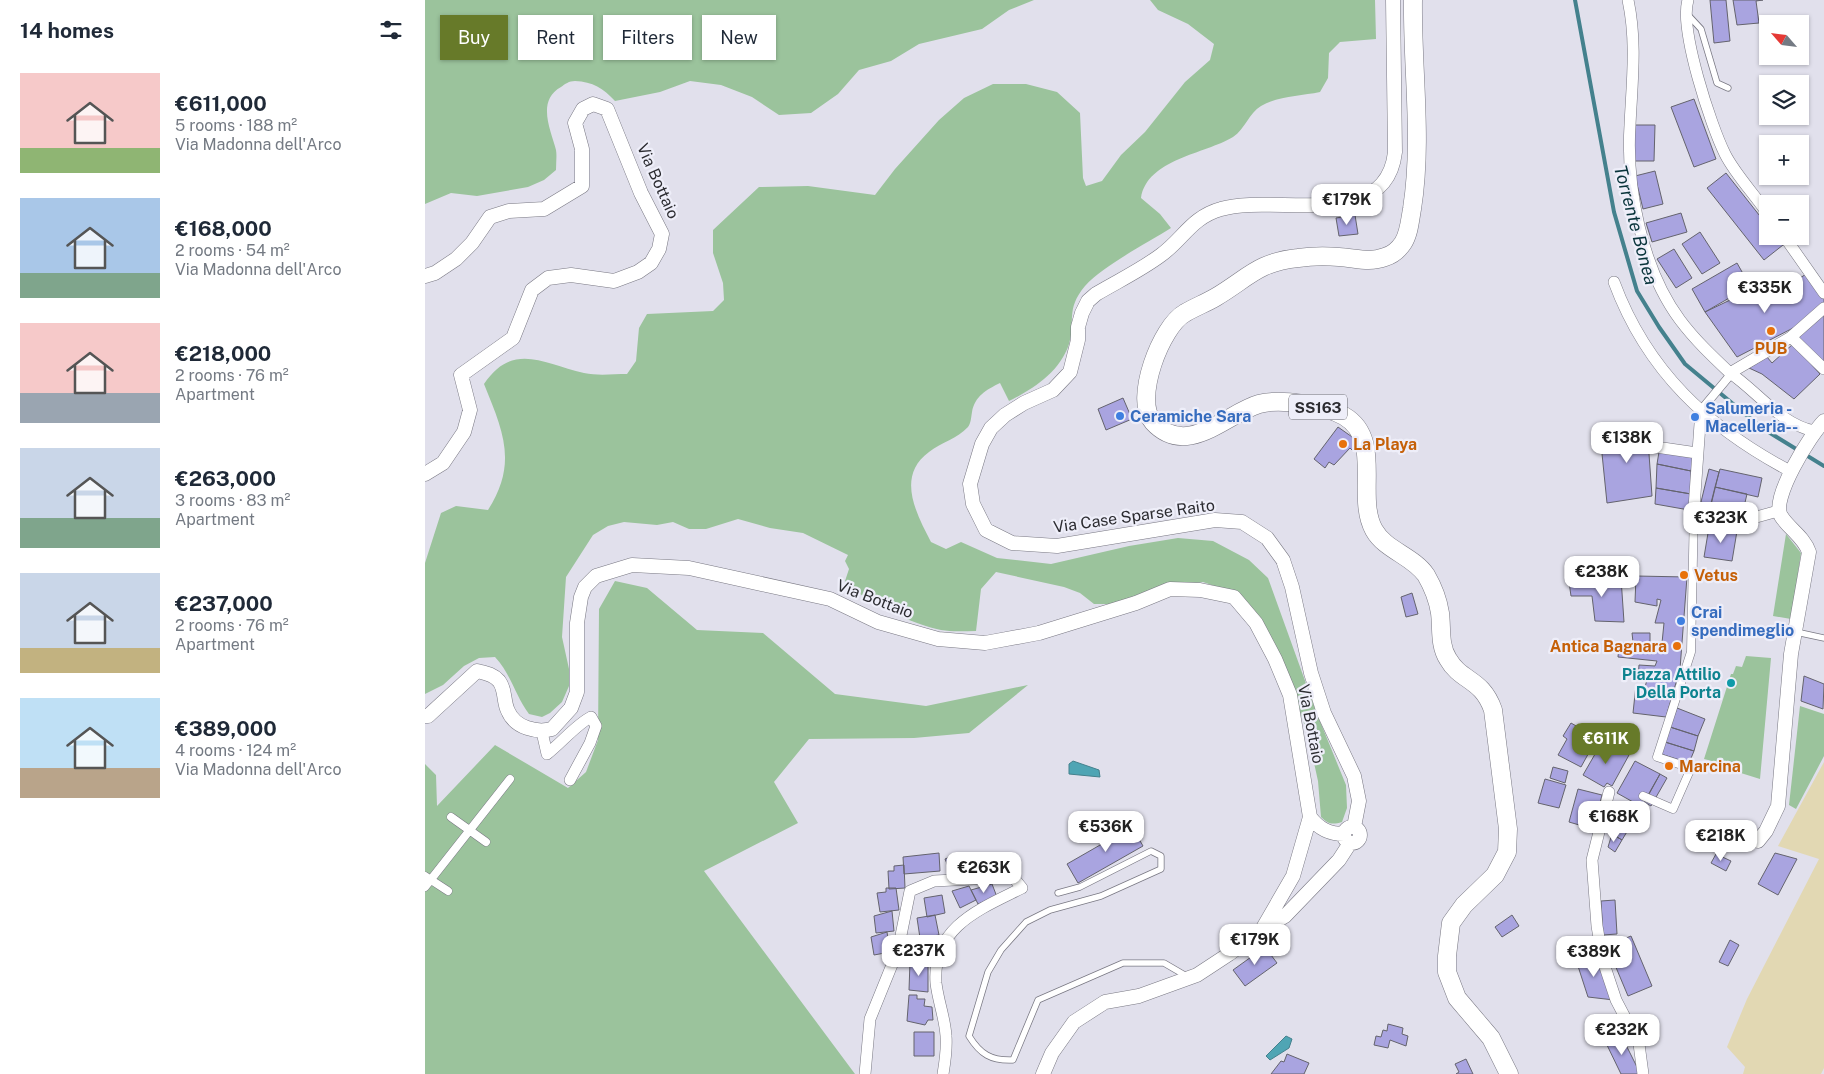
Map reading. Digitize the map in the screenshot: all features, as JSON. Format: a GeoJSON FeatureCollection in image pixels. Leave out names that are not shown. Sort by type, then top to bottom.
{"type":"FeatureCollection","features":[{"type":"Feature","properties":{"kind":"main road","name":"SS163"},"geometry":{"type":"LineString","coordinates":[[1413,0],[1418,153],[1410,220],[1404,242],[1390,256],[1373,260],[1339,257],[1297,258],[1257,268],[1215,298],[1184,313],[1173,322],[1161,341],[1145,399],[1150,418],[1155,424],[1169,433],[1179,435],[1193,435],[1213,429],[1249,408],[1269,402],[1324,409],[1346,417],[1362,434],[1366,455],[1368,503],[1374,531],[1386,543],[1411,559],[1425,574],[1435,593],[1440,613],[1442,645],[1449,662],[1463,676],[1479,686],[1489,699],[1493,710],[1508,829],[1507,852],[1495,875],[1456,914],[1451,922],[1447,956],[1452,990],[1463,1007],[1491,1038],[1509,1074]]}},
{"type":"Feature","properties":{"kind":"street","name":"Via Case Sparse Raito"},"geometry":{"type":"LineString","coordinates":[[1043,1074],[1052,1053],[1074,1022],[1105,1002],[1139,996],[1189,978],[1229,954],[1292,910],[1339,860],[1359,801],[1354,776],[1324,713],[1311,673],[1292,587],[1283,560],[1267,538],[1242,522],[1215,520],[1057,546],[1012,544],[986,530],[973,504],[970,484],[982,444],[991,428],[1005,415],[1024,403],[1053,390],[1070,372],[1078,340],[1078,327],[1088,301],[1096,294],[1164,253],[1186,229],[1201,218],[1222,208],[1345,202],[1372,195],[1381,187],[1393,165],[1395,152],[1393,0]]}},
{"type":"Feature","properties":{"kind":"street"},"geometry":{"type":"LineString","coordinates":[[1628,0],[1633,25],[1634,56],[1629,126],[1630,180],[1649,256],[1666,297],[1689,331],[1731,373],[1769,406],[1804,429],[1819,434]]}},
{"type":"Feature","properties":{"kind":"street"},"geometry":{"type":"LineString","coordinates":[[1688,0],[1689,32],[1706,108],[1726,156],[1759,202]]}},
{"type":"Feature","properties":{"kind":"street","name":"Via Bottaio"},"geometry":{"type":"LineString","coordinates":[[425,276],[435,273],[457,258],[472,243],[490,217],[509,211],[544,209],[582,186],[583,149],[575,123],[583,109],[593,104],[607,109],[641,193],[662,234],[659,250],[651,263],[638,272],[614,281],[571,275],[548,278],[532,290],[513,338],[461,375],[471,410],[464,432],[443,463],[425,474]]}},
{"type":"Feature","properties":{"kind":"street"},"geometry":{"type":"LineString","coordinates":[[1790,245],[1824,293]]}},
{"type":"Feature","properties":{"kind":"street"},"geometry":{"type":"LineString","coordinates":[[1614,282],[1626,315],[1655,363],[1701,410],[1742,443],[1792,472]]}},
{"type":"Feature","properties":{"kind":"street"},"geometry":{"type":"LineString","coordinates":[[1643,796],[1673,809],[1691,768],[1657,757],[1691,652],[1694,508],[1701,410],[1731,373],[1791,337],[1824,308]]}},
{"type":"Feature","properties":{"kind":"street"},"geometry":{"type":"LineString","coordinates":[[1791,337],[1824,369]]}},
{"type":"Feature","properties":{"kind":"street"},"geometry":{"type":"LineString","coordinates":[[1758,841],[1767,831],[1778,806],[1786,695],[1794,632],[1809,552],[1807,545],[1780,516],[1779,500],[1792,472],[1819,434],[1824,421]]}},
{"type":"Feature","properties":{"kind":"street"},"geometry":{"type":"LineString","coordinates":[[1656,448],[1697,453]]}},
{"type":"Feature","properties":{"kind":"street"},"geometry":{"type":"LineString","coordinates":[[1694,508],[1753,518],[1779,511]]}},
{"type":"Feature","properties":{"kind":"street","name":"Via Bottaio"},"geometry":{"type":"LineString","coordinates":[[542,732],[552,730],[558,725],[571,708],[577,692],[577,623],[581,596],[585,587],[597,576],[631,566],[689,568],[829,599],[878,622],[938,639],[985,643],[1039,634],[1136,603],[1170,588],[1200,590],[1234,597],[1256,623],[1275,659],[1290,695],[1310,817]]}},
{"type":"Feature","properties":{"kind":"street"},"geometry":{"type":"LineString","coordinates":[[425,716],[428,716],[477,671],[492,675],[498,680],[503,687],[508,713],[527,728],[542,732],[547,754],[567,738],[581,722],[591,717],[596,726],[590,743],[570,780]]}},
{"type":"Feature","properties":{"kind":"street"},"geometry":{"type":"LineString","coordinates":[[448,891],[427,881],[470,830],[509,779]]}},
{"type":"Feature","properties":{"kind":"street"},"geometry":{"type":"LineString","coordinates":[[1609,792],[1591,860],[1597,926],[1603,961],[1616,1000],[1639,1044],[1643,1074]]}},
{"type":"Feature","properties":{"kind":"street"},"geometry":{"type":"LineString","coordinates":[[451,817],[485,842]]}},
{"type":"Feature","properties":{"kind":"street"},"geometry":{"type":"LineString","coordinates":[[1310,817],[1317,827],[1331,833],[1349,834]]}},
{"type":"Feature","properties":{"kind":"street"},"geometry":{"type":"LineString","coordinates":[[1263,929],[1293,876],[1310,817]]}},
{"type":"Feature","properties":{"kind":"street"},"geometry":{"type":"LineString","coordinates":[[865,1074],[870,1019],[898,950],[910,891],[934,881],[1013,877],[1021,888],[983,908],[953,928],[940,950],[936,982],[946,1036],[943,1074]]}},
{"type":"Feature","properties":{"kind":"lane"},"geometry":{"type":"LineString","coordinates":[[1688,15],[1701,29],[1717,83],[1728,88]]}},
{"type":"Feature","properties":{"kind":"lane"},"geometry":{"type":"LineString","coordinates":[[1794,632],[1824,638]]}},
{"type":"Feature","properties":{"kind":"lane"},"geometry":{"type":"LineString","coordinates":[[1058,893],[1080,887],[1151,851],[1161,856],[1161,869],[1101,896],[1050,910],[1026,922],[1001,950],[988,972],[969,1036],[981,1054],[999,1061],[1013,1060],[1038,1000],[1123,963],[1164,963],[1189,978]]}},
{"type":"Feature","properties":{"kind":"green space"},"geometry":{"type":"Polygon","coordinates":[[[425,0],[1034,0],[1009,10],[982,29],[919,44],[891,61],[859,70],[838,94],[811,113],[779,115],[752,97],[721,85],[690,81],[660,92],[615,101],[602,89],[592,84],[575,81],[569,82],[553,93],[547,108],[547,116],[556,150],[556,170],[544,180],[528,187],[477,196],[451,193],[425,204],[425,0]]]}},
{"type":"Feature","properties":{"kind":"green space"},"geometry":{"type":"Polygon","coordinates":[[[1150,0],[1375,0],[1376,39],[1340,42],[1329,53],[1328,78],[1320,92],[1282,98],[1261,106],[1233,137],[1179,159],[1154,174],[1146,185],[1141,198],[1160,214],[1171,228],[1114,263],[1085,286],[1075,302],[1069,344],[1059,363],[1036,385],[1009,401],[1000,383],[982,394],[973,406],[968,427],[959,435],[929,452],[919,462],[913,472],[911,483],[912,495],[915,507],[931,542],[946,549],[961,542],[997,558],[1051,564],[1129,546],[1178,538],[1213,541],[1249,560],[1268,578],[1317,714],[1346,785],[1347,808],[1342,822],[1330,823],[1321,817],[1318,781],[1307,731],[1290,686],[1226,590],[1203,582],[1154,589],[1111,604],[1094,604],[1080,593],[1064,587],[996,572],[981,589],[976,631],[945,631],[904,618],[876,604],[853,589],[845,581],[849,569],[845,561],[848,555],[803,533],[770,528],[738,519],[706,529],[689,529],[673,522],[657,525],[624,522],[608,526],[593,535],[566,577],[562,637],[569,669],[569,686],[562,702],[550,713],[542,717],[529,714],[505,670],[495,657],[479,658],[464,666],[443,685],[425,694],[425,563],[441,513],[456,506],[488,510],[503,477],[505,462],[502,432],[484,384],[495,371],[506,363],[518,359],[530,359],[589,374],[627,374],[636,361],[639,328],[647,314],[713,311],[724,300],[723,283],[713,253],[713,230],[759,187],[808,186],[875,195],[895,169],[939,120],[964,98],[993,84],[1026,84],[1057,92],[1080,113],[1083,178],[1086,186],[1102,181],[1121,155],[1145,132],[1185,82],[1210,60],[1214,44],[1188,24],[1158,10],[1150,0]]]}},
{"type":"Feature","properties":{"kind":"green space"},"geometry":{"type":"Polygon","coordinates":[[[1786,534],[1801,553],[1791,619],[1773,616],[1786,534]]]}},
{"type":"Feature","properties":{"kind":"green space"},"geometry":{"type":"Polygon","coordinates":[[[615,581],[647,588],[697,630],[763,633],[835,694],[926,706],[1028,685],[969,733],[914,738],[809,739],[774,782],[798,823],[704,871],[855,1074],[425,1074],[425,764],[436,775],[437,806],[495,745],[568,788],[586,772],[598,740],[599,609],[615,581]]]}},
{"type":"Feature","properties":{"kind":"green space"},"geometry":{"type":"Polygon","coordinates":[[[1746,656],[1771,658],[1760,779],[1712,764],[1712,761],[1704,759],[1731,674],[1733,674],[1736,666],[1742,667],[1746,656]]]}},
{"type":"Feature","properties":{"kind":"green space"},"geometry":{"type":"Polygon","coordinates":[[[1800,706],[1824,714],[1824,756],[1796,809],[1789,805],[1800,706]]]}},
{"type":"Feature","properties":{"kind":"sand"},"geometry":{"type":"Polygon","coordinates":[[[1824,762],[1824,1068],[1821,1074],[1743,1074],[1745,1067],[1727,1047],[1747,999],[1819,859],[1778,846],[1824,762]]]}},
{"type":"Feature","properties":{"kind":"water"},"geometry":{"type":"Polygon","coordinates":[[[1073,761],[1099,770],[1100,777],[1069,774],[1069,764],[1073,761]]]}},
{"type":"Feature","properties":{"kind":"water"},"geometry":{"type":"Polygon","coordinates":[[[1286,1036],[1292,1039],[1289,1048],[1270,1060],[1266,1056],[1286,1036]]]}},
{"type":"Feature","properties":{"kind":"building"},"geometry":{"type":"Polygon","coordinates":[[[1710,0],[1726,0],[1730,41],[1714,43],[1710,0]]]}},
{"type":"Feature","properties":{"kind":"building"},"geometry":{"type":"Polygon","coordinates":[[[1733,0],[1763,0],[1756,1],[1759,23],[1737,25],[1733,0]]]}},
{"type":"Feature","properties":{"kind":"building"},"geometry":{"type":"Polygon","coordinates":[[[1694,99],[1716,159],[1694,167],[1671,107],[1694,99]]]}},
{"type":"Feature","properties":{"kind":"building"},"geometry":{"type":"Polygon","coordinates":[[[1635,125],[1655,125],[1654,161],[1633,161],[1635,125]]]}},
{"type":"Feature","properties":{"kind":"building"},"geometry":{"type":"Polygon","coordinates":[[[1655,171],[1663,204],[1643,209],[1635,176],[1655,171]]]}},
{"type":"Feature","properties":{"kind":"building"},"geometry":{"type":"Polygon","coordinates":[[[1726,173],[1759,215],[1759,245],[1783,245],[1764,260],[1707,188],[1726,173]]]}},
{"type":"Feature","properties":{"kind":"building"},"geometry":{"type":"Polygon","coordinates":[[[1681,213],[1687,232],[1652,242],[1646,223],[1681,213]]]}},
{"type":"Feature","properties":{"kind":"building"},"geometry":{"type":"Polygon","coordinates":[[[1355,215],[1358,234],[1339,236],[1336,218],[1355,215]]]}},
{"type":"Feature","properties":{"kind":"building"},"geometry":{"type":"Polygon","coordinates":[[[1700,232],[1720,263],[1702,274],[1682,244],[1700,232]]]}},
{"type":"Feature","properties":{"kind":"building"},"geometry":{"type":"Polygon","coordinates":[[[1674,249],[1692,278],[1676,288],[1657,259],[1674,249]]]}},
{"type":"Feature","properties":{"kind":"building"},"geometry":{"type":"Polygon","coordinates":[[[1737,263],[1750,286],[1705,312],[1692,289],[1737,263]]]}},
{"type":"Feature","properties":{"kind":"building"},"geometry":{"type":"Polygon","coordinates":[[[1806,274],[1824,299],[1824,304],[1795,327],[1737,357],[1705,312],[1772,280],[1778,293],[1806,274]]]}},
{"type":"Feature","properties":{"kind":"building"},"geometry":{"type":"Polygon","coordinates":[[[1824,310],[1824,362],[1793,331],[1824,310]]]}},
{"type":"Feature","properties":{"kind":"building"},"geometry":{"type":"Polygon","coordinates":[[[1793,344],[1820,374],[1794,399],[1762,374],[1749,368],[1767,357],[1772,363],[1793,344]]]}},
{"type":"Feature","properties":{"kind":"building"},"geometry":{"type":"Polygon","coordinates":[[[1123,398],[1132,419],[1106,430],[1098,409],[1123,398]]]}},
{"type":"Feature","properties":{"kind":"building"},"geometry":{"type":"Polygon","coordinates":[[[1647,426],[1652,496],[1607,503],[1600,434],[1647,426]]]}},
{"type":"Feature","properties":{"kind":"building"},"geometry":{"type":"Polygon","coordinates":[[[1338,427],[1355,439],[1358,447],[1352,450],[1350,448],[1334,465],[1329,462],[1325,468],[1314,459],[1338,427]]]}},
{"type":"Feature","properties":{"kind":"building"},"geometry":{"type":"Polygon","coordinates":[[[1659,452],[1694,455],[1691,471],[1657,464],[1659,452]]]}},
{"type":"Feature","properties":{"kind":"building"},"geometry":{"type":"Polygon","coordinates":[[[1657,464],[1691,471],[1691,494],[1656,488],[1657,464]]]}},
{"type":"Feature","properties":{"kind":"building"},"geometry":{"type":"Polygon","coordinates":[[[1709,469],[1719,472],[1711,505],[1701,502],[1709,469]]]}},
{"type":"Feature","properties":{"kind":"building"},"geometry":{"type":"Polygon","coordinates":[[[1720,469],[1762,478],[1758,497],[1715,487],[1720,469]]]}},
{"type":"Feature","properties":{"kind":"building"},"geometry":{"type":"Polygon","coordinates":[[[1715,487],[1747,494],[1743,511],[1711,503],[1715,487]]]}},
{"type":"Feature","properties":{"kind":"building"},"geometry":{"type":"Polygon","coordinates":[[[1656,488],[1691,494],[1689,510],[1655,504],[1656,488]]]}},
{"type":"Feature","properties":{"kind":"building"},"geometry":{"type":"Polygon","coordinates":[[[1709,527],[1737,531],[1732,561],[1704,557],[1709,527]]]}},
{"type":"Feature","properties":{"kind":"building"},"geometry":{"type":"Polygon","coordinates":[[[1636,576],[1687,577],[1680,669],[1666,717],[1633,713],[1636,685],[1645,687],[1647,680],[1638,679],[1639,665],[1655,666],[1657,661],[1618,657],[1619,643],[1633,642],[1632,633],[1650,633],[1650,643],[1662,643],[1664,623],[1655,623],[1661,600],[1657,599],[1657,606],[1635,602],[1636,576]]]}},
{"type":"Feature","properties":{"kind":"building"},"geometry":{"type":"Polygon","coordinates":[[[1621,578],[1624,622],[1595,621],[1592,596],[1571,596],[1569,582],[1621,578]]]}},
{"type":"Feature","properties":{"kind":"building"},"geometry":{"type":"Polygon","coordinates":[[[1412,593],[1418,614],[1406,617],[1401,597],[1412,593]]]}},
{"type":"Feature","properties":{"kind":"building"},"geometry":{"type":"Polygon","coordinates":[[[1804,676],[1824,684],[1823,709],[1801,701],[1804,676]]]}},
{"type":"Feature","properties":{"kind":"building"},"geometry":{"type":"Polygon","coordinates":[[[1677,708],[1705,719],[1698,736],[1670,727],[1677,708]]]}},
{"type":"Feature","properties":{"kind":"building"},"geometry":{"type":"Polygon","coordinates":[[[1571,723],[1597,738],[1581,767],[1558,755],[1567,739],[1563,736],[1571,723]]]}},
{"type":"Feature","properties":{"kind":"building"},"geometry":{"type":"Polygon","coordinates":[[[1670,727],[1698,736],[1694,751],[1665,742],[1670,727]]]}},
{"type":"Feature","properties":{"kind":"building"},"geometry":{"type":"Polygon","coordinates":[[[1602,742],[1629,755],[1612,786],[1607,783],[1604,787],[1583,775],[1602,742]]]}},
{"type":"Feature","properties":{"kind":"building"},"geometry":{"type":"Polygon","coordinates":[[[1665,742],[1694,751],[1689,763],[1661,754],[1665,742]]]}},
{"type":"Feature","properties":{"kind":"building"},"geometry":{"type":"Polygon","coordinates":[[[1635,761],[1660,774],[1642,807],[1617,793],[1635,761]]]}},
{"type":"Feature","properties":{"kind":"building"},"geometry":{"type":"Polygon","coordinates":[[[1553,767],[1568,771],[1565,783],[1550,778],[1553,767]]]}},
{"type":"Feature","properties":{"kind":"building"},"geometry":{"type":"Polygon","coordinates":[[[1660,774],[1667,778],[1651,806],[1644,802],[1660,774]]]}},
{"type":"Feature","properties":{"kind":"building"},"geometry":{"type":"Polygon","coordinates":[[[1545,779],[1566,785],[1559,808],[1538,803],[1545,779]]]}},
{"type":"Feature","properties":{"kind":"building"},"geometry":{"type":"Polygon","coordinates":[[[1578,789],[1602,795],[1593,829],[1569,822],[1578,789]]]}},
{"type":"Feature","properties":{"kind":"building"},"geometry":{"type":"Polygon","coordinates":[[[1623,814],[1634,820],[1622,840],[1612,834],[1623,814]]]}},
{"type":"Feature","properties":{"kind":"building"},"geometry":{"type":"Polygon","coordinates":[[[1127,818],[1143,846],[1078,883],[1067,864],[1121,833],[1116,824],[1127,818]]]}},
{"type":"Feature","properties":{"kind":"building"},"geometry":{"type":"Polygon","coordinates":[[[1612,834],[1622,840],[1615,852],[1608,847],[1612,834]]]}},
{"type":"Feature","properties":{"kind":"building"},"geometry":{"type":"Polygon","coordinates":[[[939,853],[940,871],[904,874],[903,857],[939,853]]]}},
{"type":"Feature","properties":{"kind":"building"},"geometry":{"type":"Polygon","coordinates":[[[959,853],[967,870],[952,876],[945,859],[959,853]]]}},
{"type":"Feature","properties":{"kind":"building"},"geometry":{"type":"Polygon","coordinates":[[[1775,853],[1797,859],[1778,895],[1758,884],[1775,853]]]}},
{"type":"Feature","properties":{"kind":"building"},"geometry":{"type":"Polygon","coordinates":[[[1716,854],[1731,861],[1726,871],[1711,863],[1716,854]]]}},
{"type":"Feature","properties":{"kind":"building"},"geometry":{"type":"Polygon","coordinates":[[[904,865],[905,888],[889,889],[888,871],[894,871],[894,866],[904,865]]]}},
{"type":"Feature","properties":{"kind":"building"},"geometry":{"type":"Polygon","coordinates":[[[992,884],[997,897],[978,904],[971,890],[992,884]]]}},
{"type":"Feature","properties":{"kind":"building"},"geometry":{"type":"Polygon","coordinates":[[[969,886],[976,900],[960,908],[952,891],[969,886]]]}},
{"type":"Feature","properties":{"kind":"building"},"geometry":{"type":"Polygon","coordinates":[[[886,888],[896,888],[899,910],[880,912],[877,893],[886,892],[886,888]]]}},
{"type":"Feature","properties":{"kind":"building"},"geometry":{"type":"Polygon","coordinates":[[[942,895],[945,913],[927,917],[924,898],[942,895]]]}},
{"type":"Feature","properties":{"kind":"building"},"geometry":{"type":"Polygon","coordinates":[[[1615,900],[1617,934],[1603,935],[1601,901],[1615,900]]]}},
{"type":"Feature","properties":{"kind":"building"},"geometry":{"type":"Polygon","coordinates":[[[892,911],[894,931],[876,933],[874,916],[892,911]]]}},
{"type":"Feature","properties":{"kind":"building"},"geometry":{"type":"Polygon","coordinates":[[[935,915],[939,935],[920,938],[917,918],[935,915]]]}},
{"type":"Feature","properties":{"kind":"building"},"geometry":{"type":"Polygon","coordinates":[[[1512,915],[1519,926],[1502,937],[1495,927],[1512,915]]]}},
{"type":"Feature","properties":{"kind":"building"},"geometry":{"type":"Polygon","coordinates":[[[887,932],[890,952],[874,955],[871,937],[887,932]]]}},
{"type":"Feature","properties":{"kind":"building"},"geometry":{"type":"Polygon","coordinates":[[[1631,936],[1652,986],[1628,996],[1607,946],[1631,936]]]}},
{"type":"Feature","properties":{"kind":"building"},"geometry":{"type":"Polygon","coordinates":[[[929,937],[931,955],[914,957],[912,939],[929,937]]]}},
{"type":"Feature","properties":{"kind":"building"},"geometry":{"type":"Polygon","coordinates":[[[1730,940],[1739,945],[1728,966],[1719,962],[1730,940]]]}},
{"type":"Feature","properties":{"kind":"building"},"geometry":{"type":"Polygon","coordinates":[[[1265,947],[1277,963],[1245,986],[1233,970],[1265,947]]]}},
{"type":"Feature","properties":{"kind":"building"},"geometry":{"type":"Polygon","coordinates":[[[1596,953],[1614,1000],[1588,997],[1576,960],[1596,953]]]}},
{"type":"Feature","properties":{"kind":"building"},"geometry":{"type":"Polygon","coordinates":[[[910,962],[928,965],[928,992],[909,990],[910,962]]]}},
{"type":"Feature","properties":{"kind":"building"},"geometry":{"type":"Polygon","coordinates":[[[909,995],[917,995],[917,999],[925,999],[924,1006],[932,1007],[933,1020],[928,1020],[925,1025],[907,1021],[909,995]]]}},
{"type":"Feature","properties":{"kind":"building"},"geometry":{"type":"Polygon","coordinates":[[[1388,1024],[1403,1028],[1402,1034],[1408,1036],[1406,1046],[1390,1040],[1388,1048],[1374,1045],[1376,1036],[1381,1037],[1383,1030],[1387,1031],[1388,1024]]]}},
{"type":"Feature","properties":{"kind":"building"},"geometry":{"type":"Polygon","coordinates":[[[914,1032],[934,1032],[934,1056],[914,1056],[914,1032]]]}},
{"type":"Feature","properties":{"kind":"building"},"geometry":{"type":"Polygon","coordinates":[[[1621,1035],[1639,1074],[1621,1074],[1606,1043],[1621,1035]]]}},
{"type":"Feature","properties":{"kind":"building"},"geometry":{"type":"Polygon","coordinates":[[[1287,1054],[1309,1063],[1304,1074],[1271,1074],[1281,1061],[1284,1062],[1287,1054]]]}},
{"type":"Feature","properties":{"kind":"building"},"geometry":{"type":"Polygon","coordinates":[[[1466,1059],[1473,1074],[1456,1074],[1459,1072],[1455,1064],[1466,1059]]]}},
{"type":"Feature","properties":{"kind":"waterway","name":"Torrente Bonea"},"geometry":{"type":"LineString","coordinates":[[1575,0],[1614,212],[1637,291],[1685,364],[1762,428],[1824,466]]}},
{"type":"Feature","properties":{"kind":"place","name":"PUB"},"geometry":{"type":"Point","coordinates":[1771,331]}},
{"type":"Feature","properties":{"kind":"place","name":"Ceramiche Sara"},"geometry":{"type":"Point","coordinates":[1120,416]}},
{"type":"Feature","properties":{"kind":"place","name":"Salumeria - Macelleria--"},"geometry":{"type":"Point","coordinates":[1695,417]}},
{"type":"Feature","properties":{"kind":"place","name":"La Playa"},"geometry":{"type":"Point","coordinates":[1343,444]}},
{"type":"Feature","properties":{"kind":"place","name":"Vetus"},"geometry":{"type":"Point","coordinates":[1684,575]}},
{"type":"Feature","properties":{"kind":"place","name":"Crai spendimeglio"},"geometry":{"type":"Point","coordinates":[1681,621]}},
{"type":"Feature","properties":{"kind":"place","name":"Antica Bagnara"},"geometry":{"type":"Point","coordinates":[1677,646]}},
{"type":"Feature","properties":{"kind":"place","name":"Piazza Attilio Della Porta"},"geometry":{"type":"Point","coordinates":[1731,683]}},
{"type":"Feature","properties":{"kind":"place","name":"Marcina"},"geometry":{"type":"Point","coordinates":[1669,766]}}]}
